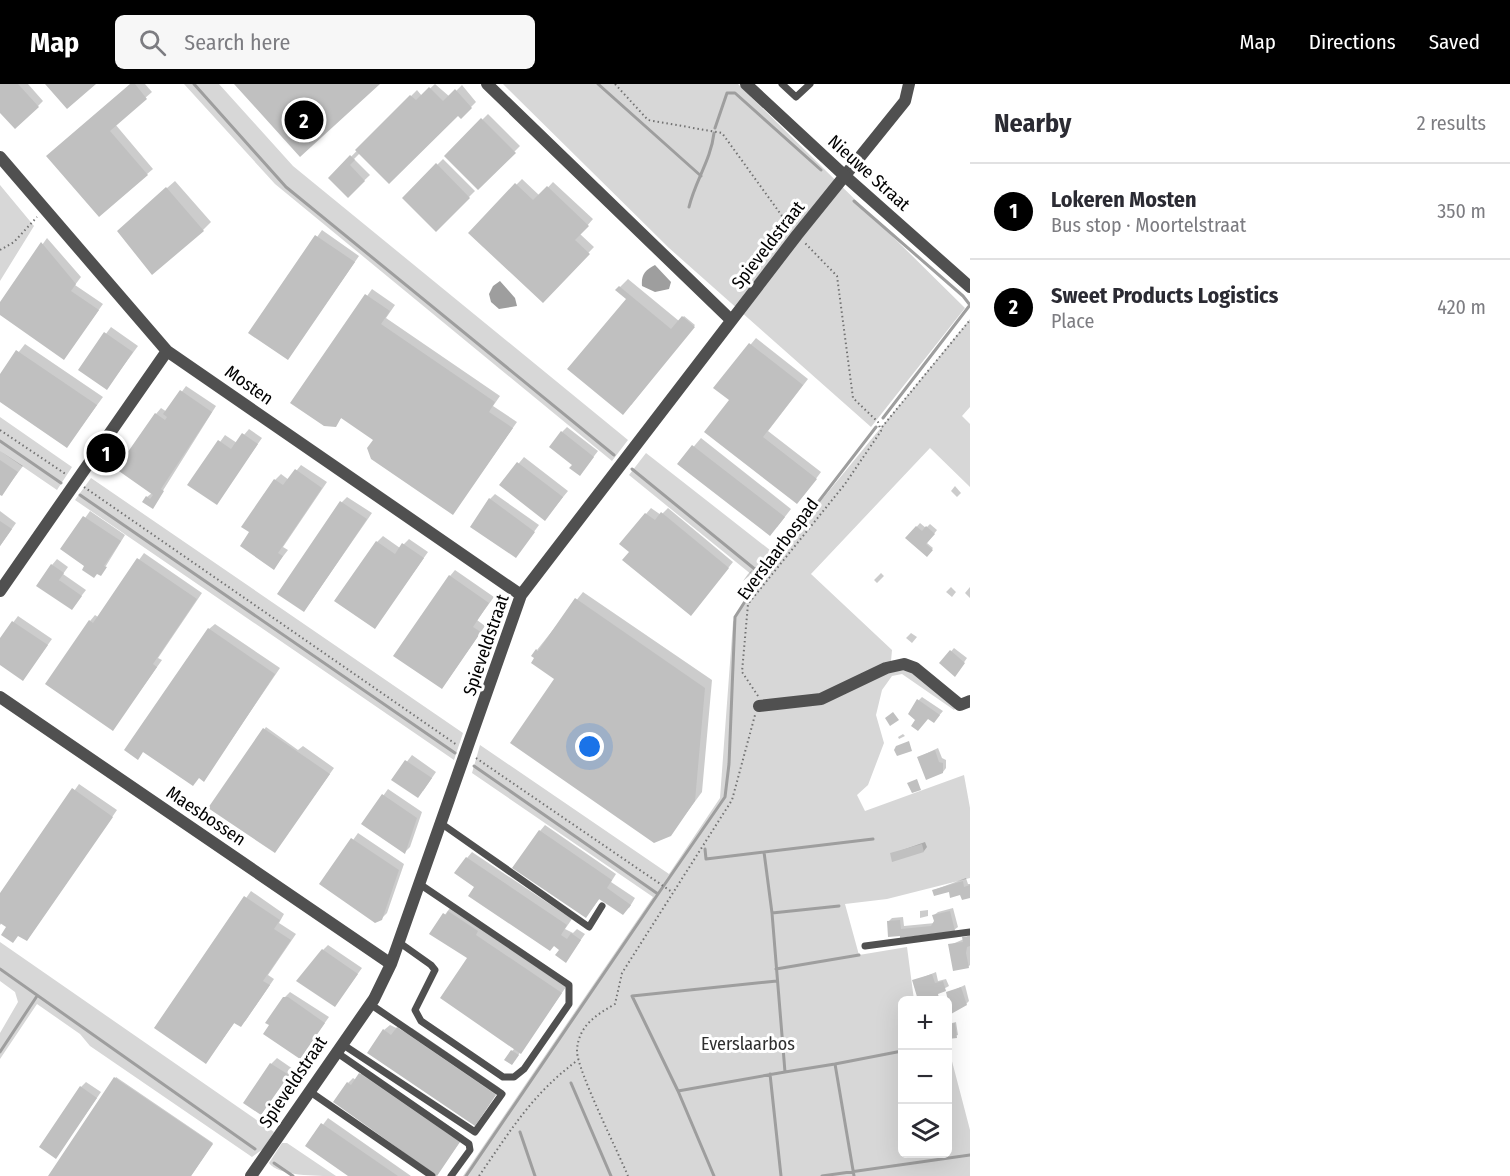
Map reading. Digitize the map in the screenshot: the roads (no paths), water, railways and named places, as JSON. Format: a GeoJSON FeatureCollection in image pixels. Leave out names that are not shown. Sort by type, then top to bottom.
{"type":"FeatureCollection","features":[{"type":"Feature","properties":{"kind":"street"},"geometry":{"type":"LineString","coordinates":[[487,84],[731,320]]}},
{"type":"Feature","properties":{"kind":"street","name":"Nieuwe Straat"},"geometry":{"type":"LineString","coordinates":[[746,84],[970,287]]}},
{"type":"Feature","properties":{"kind":"street","name":"Spieveldstraat"},"geometry":{"type":"LineString","coordinates":[[251,1176],[370,1004],[391,964],[421,885],[522,595],[731,320],[905,101],[909,84]]}},
{"type":"Feature","properties":{"kind":"street","name":"Mosten"},"geometry":{"type":"LineString","coordinates":[[0,157],[167,351],[522,595]]}},
{"type":"Feature","properties":{"kind":"street"},"geometry":{"type":"LineString","coordinates":[[0,591],[167,351]]}},
{"type":"Feature","properties":{"kind":"street"},"geometry":{"type":"LineString","coordinates":[[759,706],[821,699],[886,668],[904,664],[915,668],[965,703],[970,715]]}},
{"type":"Feature","properties":{"kind":"street","name":"Maesbossen"},"geometry":{"type":"LineString","coordinates":[[0,697],[391,964]]}},
{"type":"Feature","properties":{"kind":"lane"},"geometry":{"type":"LineString","coordinates":[[782,84],[795,97],[810,84]]}},
{"type":"Feature","properties":{"kind":"lane"},"geometry":{"type":"LineString","coordinates":[[442,824],[589,927],[602,906]]}},
{"type":"Feature","properties":{"kind":"lane"},"geometry":{"type":"LineString","coordinates":[[400,943],[435,970],[415,1010],[421,1021],[503,1077],[514,1077],[524,1069],[569,1004],[569,984],[421,885]]}},
{"type":"Feature","properties":{"kind":"lane"},"geometry":{"type":"LineString","coordinates":[[865,946],[970,932]]}},
{"type":"Feature","properties":{"kind":"lane"},"geometry":{"type":"LineString","coordinates":[[339,1048],[474,1132],[502,1094],[370,1004]]}},
{"type":"Feature","properties":{"kind":"lane"},"geometry":{"type":"LineString","coordinates":[[339,1048],[469,1144],[470,1150],[451,1176]]}},
{"type":"Feature","properties":{"kind":"lane"},"geometry":{"type":"LineString","coordinates":[[309,1091],[432,1176]]}},
{"type":"Feature","properties":{"kind":"waterway"},"geometry":{"type":"LineString","coordinates":[[194,84],[286,187],[614,455]]}},
{"type":"Feature","properties":{"kind":"waterway"},"geometry":{"type":"LineString","coordinates":[[598,84],[701,176]]}},
{"type":"Feature","properties":{"kind":"waterway"},"geometry":{"type":"LineString","coordinates":[[715,128],[727,93],[735,93],[821,170]]}},
{"type":"Feature","properties":{"kind":"waterway"},"geometry":{"type":"LineString","coordinates":[[689,207],[710,152],[714,133]]}},
{"type":"Feature","properties":{"kind":"waterway"},"geometry":{"type":"LineString","coordinates":[[854,201],[963,296],[970,305],[883,418]]}},
{"type":"Feature","properties":{"kind":"waterway"},"geometry":{"type":"LineString","coordinates":[[762,575],[876,427]]}},
{"type":"Feature","properties":{"kind":"waterway"},"geometry":{"type":"LineString","coordinates":[[0,441],[61,483]]}},
{"type":"Feature","properties":{"kind":"waterway"},"geometry":{"type":"LineString","coordinates":[[632,469],[762,575],[735,617],[729,764],[725,797],[658,894]]}},
{"type":"Feature","properties":{"kind":"waterway"},"geometry":{"type":"LineString","coordinates":[[80,495],[455,753]]}},
{"type":"Feature","properties":{"kind":"waterway"},"geometry":{"type":"LineString","coordinates":[[466,1176],[658,894],[474,766]]}},
{"type":"Feature","properties":{"kind":"waterway"},"geometry":{"type":"LineString","coordinates":[[705,849],[706,859],[873,839]]}},
{"type":"Feature","properties":{"kind":"waterway"},"geometry":{"type":"LineString","coordinates":[[764,852],[772,913],[785,1072],[835,1064],[854,1176]]}},
{"type":"Feature","properties":{"kind":"waterway"},"geometry":{"type":"LineString","coordinates":[[772,913],[839,906]]}},
{"type":"Feature","properties":{"kind":"waterway"},"geometry":{"type":"LineString","coordinates":[[776,969],[859,955]]}},
{"type":"Feature","properties":{"kind":"waterway"},"geometry":{"type":"LineString","coordinates":[[0,969],[255,1149]]}},
{"type":"Feature","properties":{"kind":"waterway"},"geometry":{"type":"LineString","coordinates":[[714,1176],[678,1091],[632,996],[777,981]]}},
{"type":"Feature","properties":{"kind":"waterway"},"geometry":{"type":"LineString","coordinates":[[0,1052],[37,996]]}},
{"type":"Feature","properties":{"kind":"waterway"},"geometry":{"type":"LineString","coordinates":[[835,1064],[898,1052]]}},
{"type":"Feature","properties":{"kind":"waterway"},"geometry":{"type":"LineString","coordinates":[[678,1091],[785,1072]]}},
{"type":"Feature","properties":{"kind":"waterway"},"geometry":{"type":"LineString","coordinates":[[770,1074],[781,1176]]}},
{"type":"Feature","properties":{"kind":"waterway"},"geometry":{"type":"LineString","coordinates":[[571,1083],[611,1176]]}},
{"type":"Feature","properties":{"kind":"waterway"},"geometry":{"type":"LineString","coordinates":[[520,1132],[535,1176]]}},
{"type":"Feature","properties":{"kind":"waterway"},"geometry":{"type":"LineString","coordinates":[[822,1176],[970,1155]]}},
{"type":"Feature","properties":{"kind":"waterway"},"geometry":{"type":"LineString","coordinates":[[274,1163],[293,1176]]}},
{"type":"Feature","properties":{"kind":"place","name":"Sweet Products Logistics"},"geometry":{"type":"Point","coordinates":[304,120]}},
{"type":"Feature","properties":{"kind":"place","name":"Lokeren Mosten"},"geometry":{"type":"Point","coordinates":[106,453]}},
{"type":"Feature","properties":{"kind":"park label","name":"Everslaarbos"},"geometry":{"type":"Point","coordinates":[748,1044]}}]}
